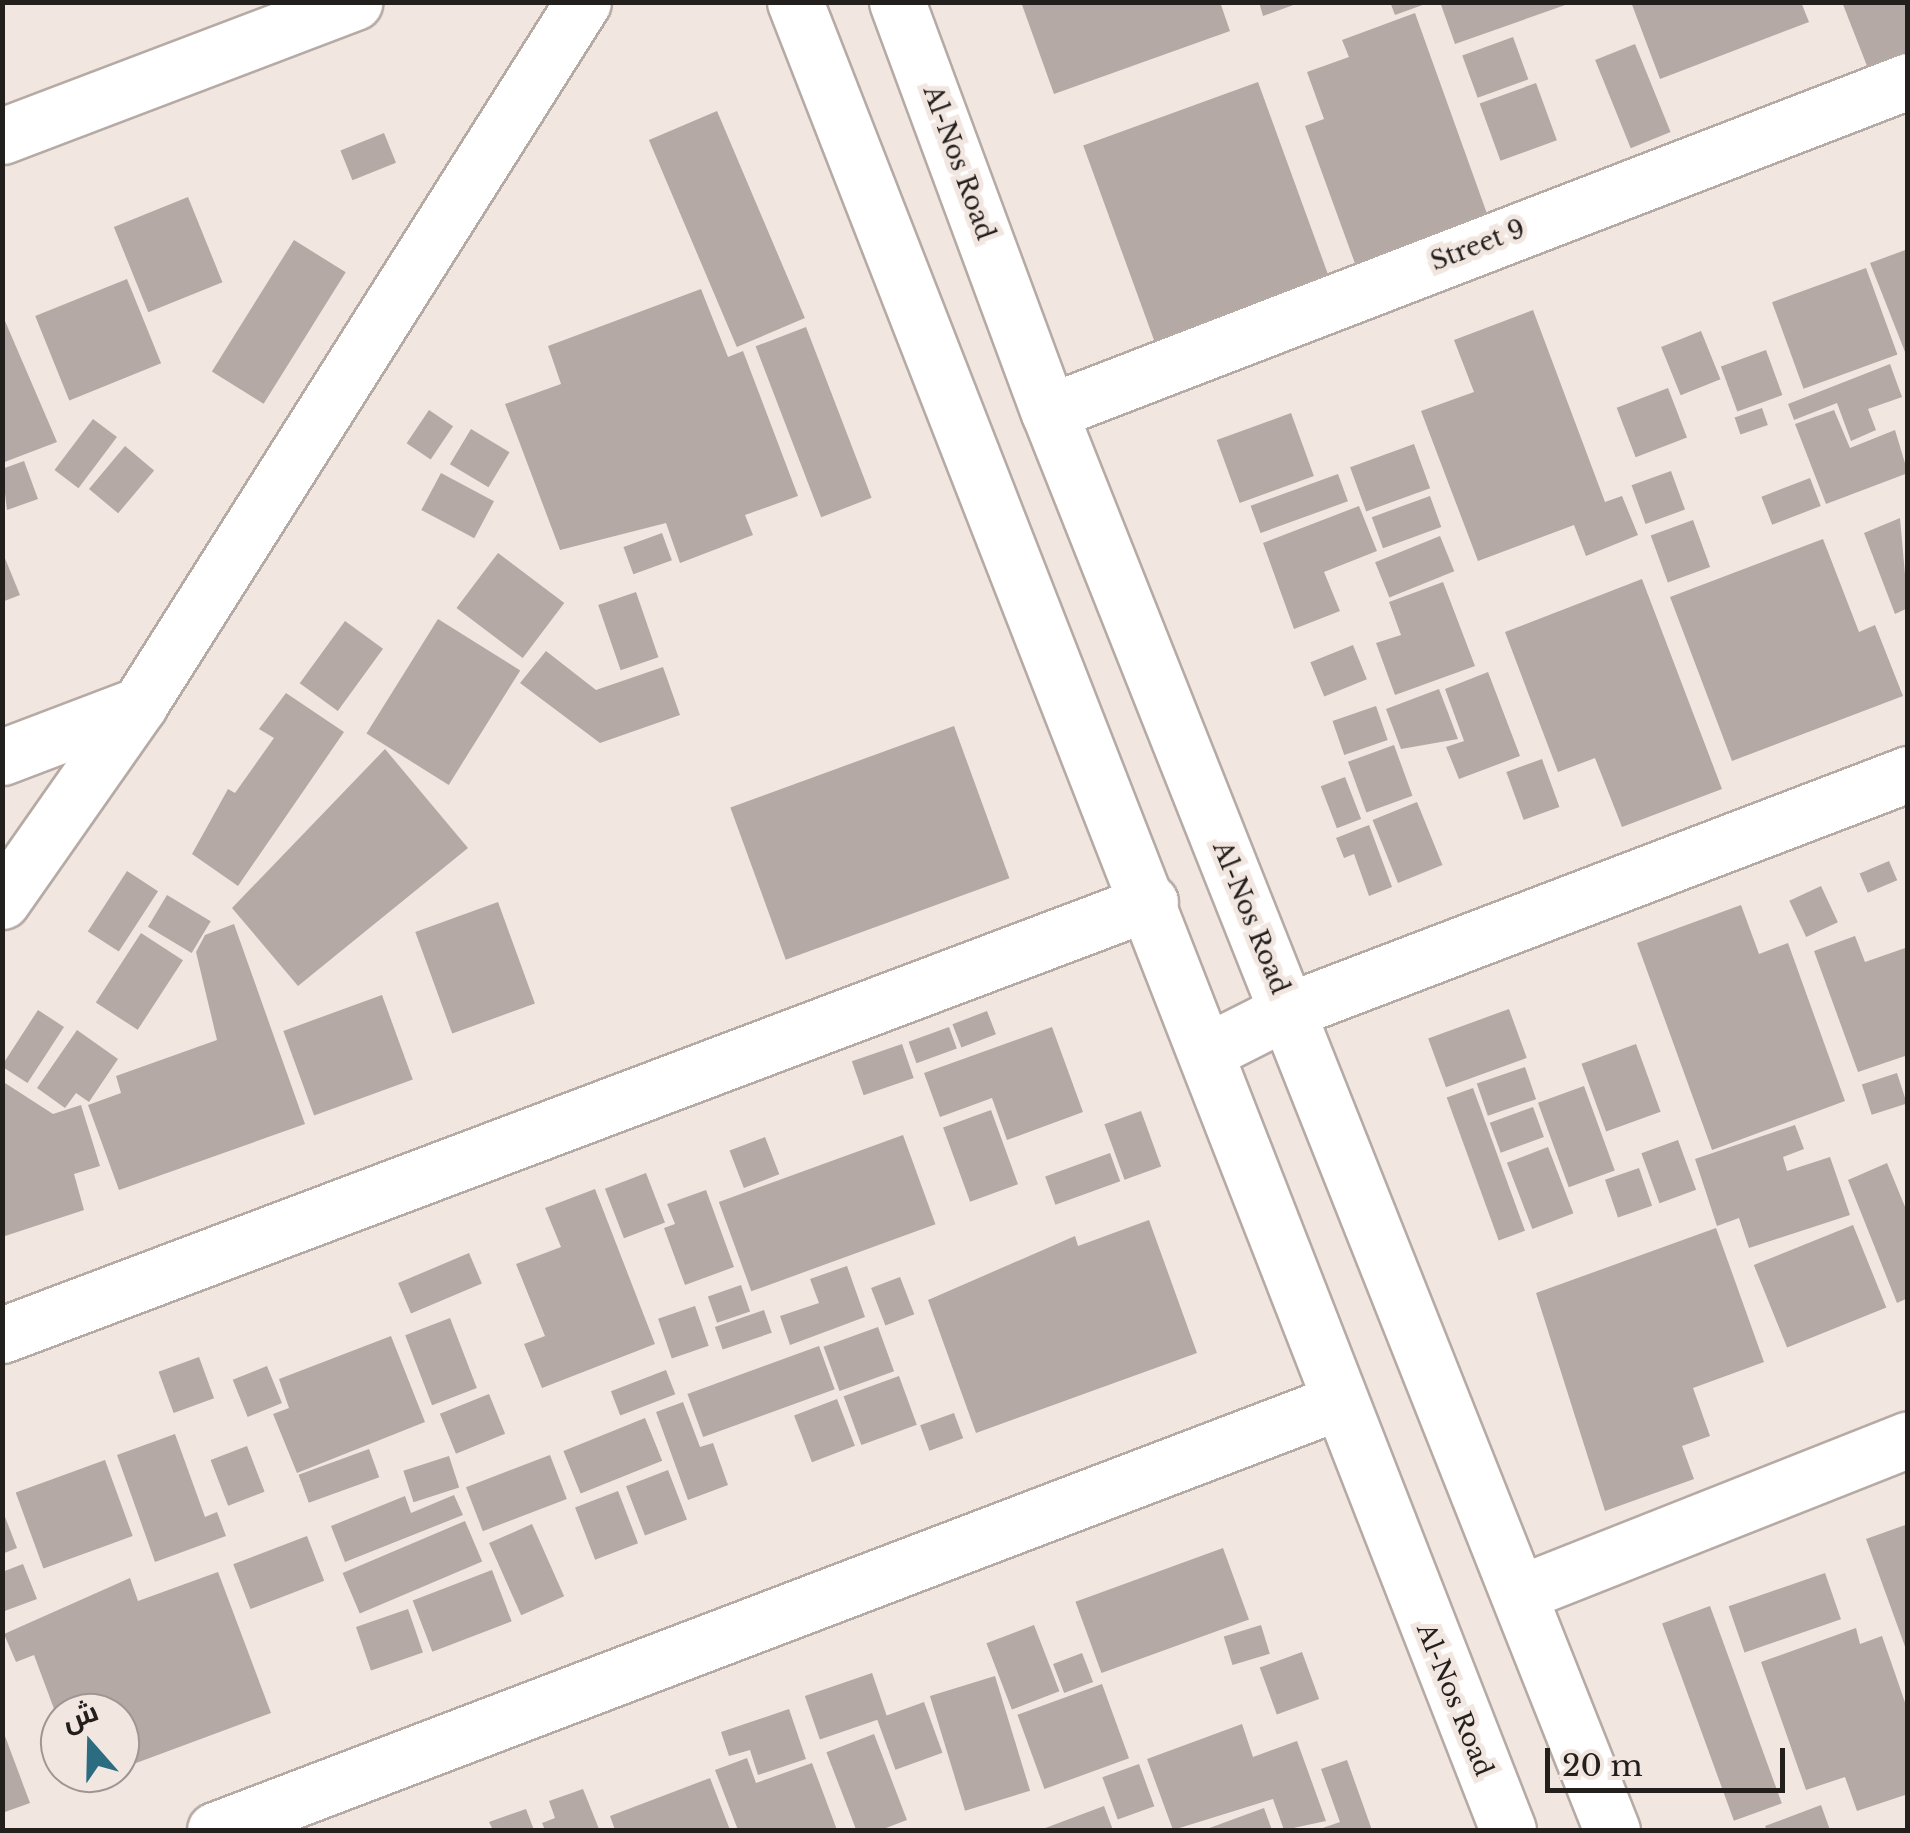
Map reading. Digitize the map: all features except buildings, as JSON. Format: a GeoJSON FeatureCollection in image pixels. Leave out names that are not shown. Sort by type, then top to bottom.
{"type":"FeatureCollection","features":[{"type":"Feature","properties":{"kind":"street"},"geometry":{"type":"LineString","coordinates":[[2,136],[354,2]]}},
{"type":"Feature","properties":{"kind":"street"},"geometry":{"type":"LineString","coordinates":[[2,902],[139,705],[583,2]]}},
{"type":"Feature","properties":{"kind":"street","name":"Al-Nos Road"},"geometry":{"type":"LineString","coordinates":[[794,2],[1150,902],[1338,1402],[1508,1830]]}},
{"type":"Feature","properties":{"kind":"street","name":"Al-Nos Road"},"geometry":{"type":"LineString","coordinates":[[896,2],[1049,412],[1612,1830]]}},
{"type":"Feature","properties":{"kind":"street","name":"Street 9"},"geometry":{"type":"LineString","coordinates":[[1049,412],[1908,80]]}},
{"type":"Feature","properties":{"kind":"street"},"geometry":{"type":"LineString","coordinates":[[2,756],[139,705]]}},
{"type":"Feature","properties":{"kind":"street"},"geometry":{"type":"LineString","coordinates":[[1206,1052],[1287,1011],[1908,774]]}},
{"type":"Feature","properties":{"kind":"street"},"geometry":{"type":"LineString","coordinates":[[2,1335],[1150,902]]}},
{"type":"Feature","properties":{"kind":"street"},"geometry":{"type":"LineString","coordinates":[[216,1830],[1338,1402]]}},
{"type":"Feature","properties":{"kind":"street"},"geometry":{"type":"LineString","coordinates":[[1520,1593],[1908,1439]]}}]}
